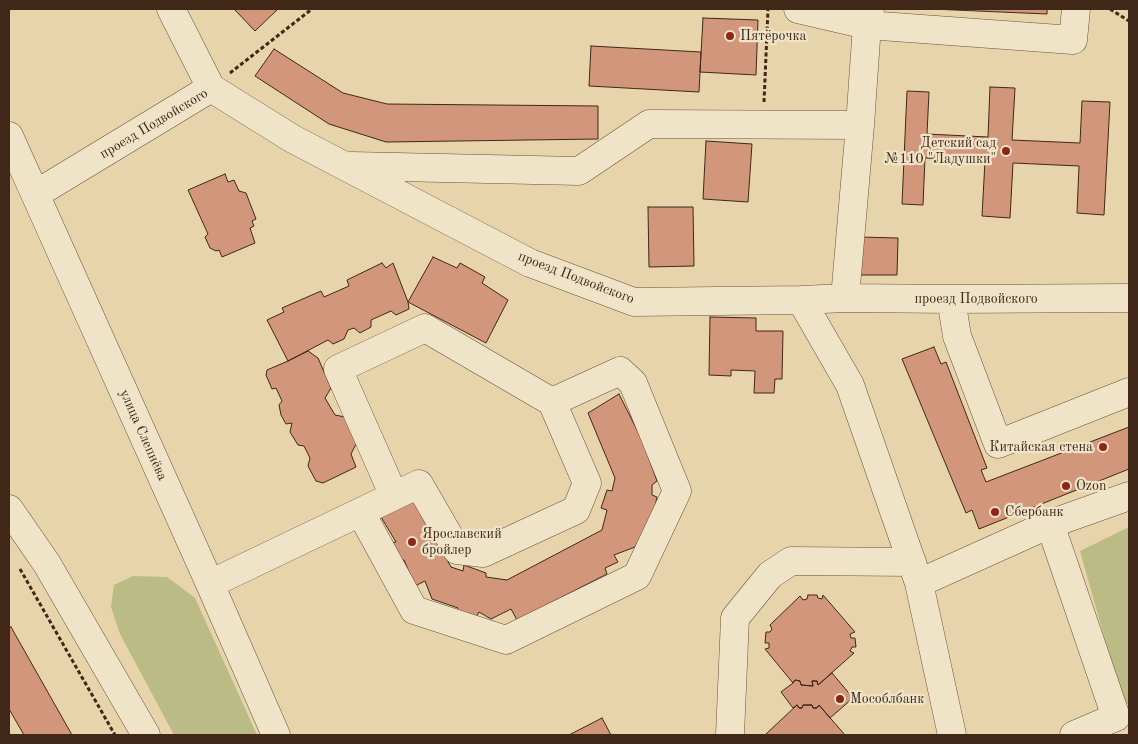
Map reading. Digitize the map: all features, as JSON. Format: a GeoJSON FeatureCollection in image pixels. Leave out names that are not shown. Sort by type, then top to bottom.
{"type":"FeatureCollection","features":[{"type":"Feature","properties":{"kind":"street"},"geometry":{"type":"LineString","coordinates":[[171,9],[211,88]]}},
{"type":"Feature","properties":{"kind":"street"},"geometry":{"type":"LineString","coordinates":[[798,9],[1073,40],[1076,9]]}},
{"type":"Feature","properties":{"kind":"street"},"geometry":{"type":"LineString","coordinates":[[845,298],[869,17]]}},
{"type":"Feature","properties":{"kind":"street","name":"проезд Подвойского"},"geometry":{"type":"LineString","coordinates":[[36,194],[211,88],[293,139],[530,263],[634,302],[845,298],[1129,298]]}},
{"type":"Feature","properties":{"kind":"street"},"geometry":{"type":"LineString","coordinates":[[345,166],[579,172],[649,124],[860,126]]}},
{"type":"Feature","properties":{"kind":"street","name":"улица Слепнёва"},"geometry":{"type":"LineString","coordinates":[[9,136],[276,735]]}},
{"type":"Feature","properties":{"kind":"street"},"geometry":{"type":"LineString","coordinates":[[951,299],[957,336],[998,444],[1129,392]]}},
{"type":"Feature","properties":{"kind":"street"},"geometry":{"type":"LineString","coordinates":[[801,300],[850,385],[915,573],[952,735]]}},
{"type":"Feature","properties":{"kind":"street"},"geometry":{"type":"LineString","coordinates":[[210,584],[361,512],[419,484],[457,550],[483,553],[576,510],[587,483],[552,402],[425,328],[338,368],[394,496]]}},
{"type":"Feature","properties":{"kind":"street"},"geometry":{"type":"LineString","coordinates":[[361,512],[414,610],[506,640],[637,576],[678,491],[632,383],[620,371],[552,402]]}},
{"type":"Feature","properties":{"kind":"street"},"geometry":{"type":"LineString","coordinates":[[730,735],[735,618],[770,576],[791,561],[915,573],[1129,496]]}},
{"type":"Feature","properties":{"kind":"street"},"geometry":{"type":"LineString","coordinates":[[9,509],[47,564],[146,735]]}},
{"type":"Feature","properties":{"kind":"street"},"geometry":{"type":"LineString","coordinates":[[1050,524],[1123,717],[1074,735]]}},
{"type":"Feature","properties":{"kind":"path"},"geometry":{"type":"LineString","coordinates":[[211,88],[312,9]]}},
{"type":"Feature","properties":{"kind":"path"},"geometry":{"type":"LineString","coordinates":[[763,126],[768,9]]}},
{"type":"Feature","properties":{"kind":"path"},"geometry":{"type":"LineString","coordinates":[[1110,9],[1129,21]]}},
{"type":"Feature","properties":{"kind":"path"},"geometry":{"type":"LineString","coordinates":[[19,566],[116,735]]}},
{"type":"Feature","properties":{"kind":"green space"},"geometry":{"type":"Polygon","coordinates":[[[1129,527],[1129,704],[1123,704],[1080,551],[1129,527]]]}},
{"type":"Feature","properties":{"kind":"green space"},"geometry":{"type":"Polygon","coordinates":[[[133,576],[167,577],[195,598],[257,735],[174,735],[120,634],[111,607],[114,585],[133,576]]]}},
{"type":"Feature","properties":{"kind":"building"},"geometry":{"type":"Polygon","coordinates":[[[234,9],[278,9],[255,31],[234,9]]]}},
{"type":"Feature","properties":{"kind":"building"},"geometry":{"type":"Polygon","coordinates":[[[931,9],[1047,9],[1047,14],[931,9]]]}},
{"type":"Feature","properties":{"kind":"building","name":"Пятёрочка"},"geometry":{"type":"Polygon","coordinates":[[[703,18],[758,20],[756,75],[700,72],[703,18]]]}},
{"type":"Feature","properties":{"kind":"building"},"geometry":{"type":"Polygon","coordinates":[[[591,46],[701,52],[699,92],[589,86],[591,46]]]}},
{"type":"Feature","properties":{"kind":"building"},"geometry":{"type":"Polygon","coordinates":[[[274,49],[343,93],[387,104],[598,106],[598,139],[386,142],[329,124],[255,76],[274,49]]]}},
{"type":"Feature","properties":{"kind":"building","name":"Детский сад №110 \"Ладушки\""},"geometry":{"type":"Polygon","coordinates":[[[990,87],[1015,88],[1012,140],[1080,143],[1082,101],[1110,102],[1104,215],[1077,213],[1079,166],[1013,163],[1010,218],[982,216],[985,161],[925,158],[923,205],[902,204],[907,91],[929,92],[927,134],[988,137],[990,87]]]}},
{"type":"Feature","properties":{"kind":"building"},"geometry":{"type":"Polygon","coordinates":[[[706,141],[752,144],[748,202],[703,199],[706,141]]]}},
{"type":"Feature","properties":{"kind":"building"},"geometry":{"type":"Polygon","coordinates":[[[225,174],[228,182],[234,180],[239,191],[246,193],[256,219],[252,221],[254,226],[250,228],[255,243],[222,257],[219,250],[216,251],[210,248],[205,237],[208,234],[188,190],[225,174]]]}},
{"type":"Feature","properties":{"kind":"building"},"geometry":{"type":"Polygon","coordinates":[[[648,207],[693,207],[694,266],[649,267],[648,207]]]}},
{"type":"Feature","properties":{"kind":"building"},"geometry":{"type":"Polygon","coordinates":[[[860,237],[898,238],[897,275],[860,275],[860,237]]]}},
{"type":"Feature","properties":{"kind":"building"},"geometry":{"type":"Polygon","coordinates":[[[433,257],[457,268],[460,263],[485,277],[482,283],[508,300],[486,343],[408,302],[433,257]]]}},
{"type":"Feature","properties":{"kind":"building"},"geometry":{"type":"Polygon","coordinates":[[[382,263],[386,268],[393,263],[409,309],[396,315],[391,311],[371,320],[371,327],[360,333],[354,328],[348,330],[344,339],[333,344],[328,340],[288,361],[267,320],[284,312],[282,308],[321,291],[324,297],[349,286],[347,280],[382,263]]]}},
{"type":"Feature","properties":{"kind":"building"},"geometry":{"type":"Polygon","coordinates":[[[710,317],[756,318],[756,331],[783,331],[782,379],[775,379],[774,393],[754,393],[755,371],[731,370],[731,376],[709,375],[710,317]]]}},
{"type":"Feature","properties":{"kind":"building","name":"Китайская стена"},"geometry":{"type":"Polygon","coordinates":[[[934,347],[941,364],[946,362],[987,468],[981,470],[986,482],[1129,427],[1129,469],[979,529],[972,510],[966,513],[902,359],[934,347]]]}},
{"type":"Feature","properties":{"kind":"building"},"geometry":{"type":"Polygon","coordinates":[[[308,351],[318,358],[331,388],[325,398],[335,415],[345,417],[357,442],[351,454],[356,467],[323,483],[316,481],[308,466],[310,458],[304,446],[298,445],[290,432],[292,423],[286,424],[281,415],[279,405],[282,401],[276,388],[272,389],[266,375],[267,370],[308,351]]]}},
{"type":"Feature","properties":{"kind":"building"},"geometry":{"type":"Polygon","coordinates":[[[619,394],[643,442],[657,481],[652,485],[652,495],[657,497],[652,520],[635,547],[614,555],[618,562],[605,568],[607,574],[517,620],[511,609],[491,619],[479,612],[473,623],[455,615],[458,608],[432,599],[425,581],[415,586],[404,560],[399,561],[391,543],[396,542],[381,517],[414,500],[451,567],[463,571],[464,565],[486,573],[486,577],[507,580],[602,530],[607,510],[601,508],[607,490],[612,491],[615,478],[588,413],[619,394]]]}},
{"type":"Feature","properties":{"kind":"building"},"geometry":{"type":"Polygon","coordinates":[[[808,595],[817,595],[818,598],[822,599],[823,595],[855,632],[850,634],[851,638],[855,638],[856,647],[852,647],[850,651],[854,653],[818,685],[817,681],[812,681],[813,686],[801,685],[800,681],[795,680],[793,683],[765,649],[769,648],[769,643],[765,643],[766,632],[770,632],[772,629],[770,625],[800,596],[803,600],[807,599],[808,595]]]}},
{"type":"Feature","properties":{"kind":"building"},"geometry":{"type":"Polygon","coordinates":[[[11,627],[72,735],[24,735],[9,709],[9,628],[11,627]]]}},
{"type":"Feature","properties":{"kind":"building"},"geometry":{"type":"Polygon","coordinates":[[[832,673],[853,698],[830,718],[819,705],[817,708],[813,708],[812,705],[803,705],[802,708],[799,708],[797,705],[793,708],[781,692],[795,680],[800,681],[801,685],[813,686],[812,681],[817,681],[818,685],[832,673]]]}},
{"type":"Feature","properties":{"kind":"building"},"geometry":{"type":"Polygon","coordinates":[[[797,705],[799,708],[802,708],[803,705],[812,705],[813,708],[817,708],[819,705],[845,735],[766,735],[797,705]]]}},
{"type":"Feature","properties":{"kind":"building"},"geometry":{"type":"Polygon","coordinates":[[[602,718],[611,735],[569,735],[602,718]]]}},
{"type":"Feature","properties":{"kind":"place","name":"Пятёрочка"},"geometry":{"type":"Point","coordinates":[730,36]}},
{"type":"Feature","properties":{"kind":"place","name":"Детский сад №110 \"Ладушки\""},"geometry":{"type":"Point","coordinates":[1006,151]}},
{"type":"Feature","properties":{"kind":"place","name":"Китайская стена"},"geometry":{"type":"Point","coordinates":[1103,447]}},
{"type":"Feature","properties":{"kind":"place","name":"Ozon"},"geometry":{"type":"Point","coordinates":[1066,486]}},
{"type":"Feature","properties":{"kind":"place","name":"Сбербанк"},"geometry":{"type":"Point","coordinates":[995,512]}},
{"type":"Feature","properties":{"kind":"place","name":"Ярославский бройлер"},"geometry":{"type":"Point","coordinates":[412,542]}},
{"type":"Feature","properties":{"kind":"place","name":"Мособлбанк"},"geometry":{"type":"Point","coordinates":[840,699]}}]}
